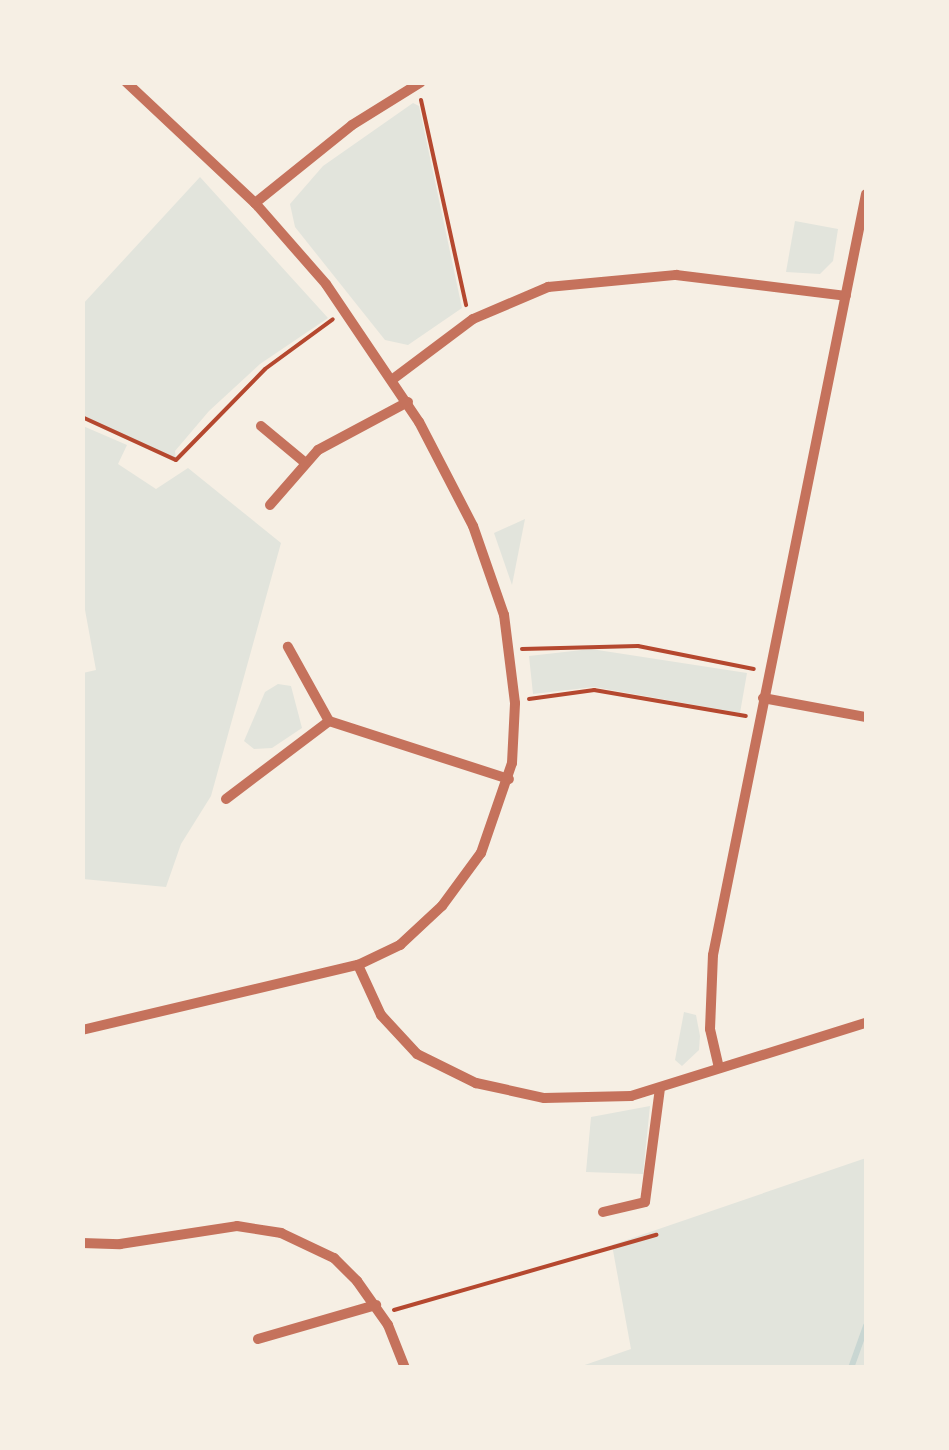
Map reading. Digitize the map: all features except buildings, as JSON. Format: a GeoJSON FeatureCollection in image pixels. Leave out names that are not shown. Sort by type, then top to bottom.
{"type":"FeatureCollection","features":[{"type":"Feature","properties":{"kind":"street"},"geometry":{"type":"LineString","coordinates":[[82,1030],[358,966],[400,946],[442,906],[480,852],[509,779],[515,704],[511,651],[472,526],[408,402],[345,309],[255,203],[126,82]]}},
{"type":"Feature","properties":{"kind":"street"},"geometry":{"type":"LineString","coordinates":[[255,203],[352,125],[419,83]]}},
{"type":"Feature","properties":{"kind":"street"},"geometry":{"type":"LineString","coordinates":[[719,1068],[708,986],[866,194]]}},
{"type":"Feature","properties":{"kind":"street"},"geometry":{"type":"LineString","coordinates":[[393,379],[473,319],[548,287],[676,275],[846,296]]}},
{"type":"Feature","properties":{"kind":"street"},"geometry":{"type":"LineString","coordinates":[[270,504],[303,461],[408,402]]}},
{"type":"Feature","properties":{"kind":"street"},"geometry":{"type":"LineString","coordinates":[[262,426],[303,461]]}},
{"type":"Feature","properties":{"kind":"street"},"geometry":{"type":"LineString","coordinates":[[288,647],[328,721],[509,779]]}},
{"type":"Feature","properties":{"kind":"street"},"geometry":{"type":"LineString","coordinates":[[764,698],[866,717]]}},
{"type":"Feature","properties":{"kind":"street"},"geometry":{"type":"LineString","coordinates":[[226,799],[328,721]]}},
{"type":"Feature","properties":{"kind":"street"},"geometry":{"type":"LineString","coordinates":[[358,966],[397,1036],[444,1071],[544,1098],[606,1100],[660,1088],[866,1023]]}},
{"type":"Feature","properties":{"kind":"street"},"geometry":{"type":"LineString","coordinates":[[604,1212],[645,1202],[660,1088]]}},
{"type":"Feature","properties":{"kind":"street"},"geometry":{"type":"LineString","coordinates":[[82,1243],[258,1227],[334,1258],[376,1305],[405,1368]]}},
{"type":"Feature","properties":{"kind":"street"},"geometry":{"type":"LineString","coordinates":[[258,1339],[376,1305]]}},
{"type":"Feature","properties":{"kind":"path"},"geometry":{"type":"LineString","coordinates":[[419,83],[466,305]]}},
{"type":"Feature","properties":{"kind":"path"},"geometry":{"type":"LineString","coordinates":[[82,417],[176,460],[265,369],[345,309]]}},
{"type":"Feature","properties":{"kind":"path"},"geometry":{"type":"LineString","coordinates":[[511,651],[638,646],[769,672]]}},
{"type":"Feature","properties":{"kind":"path"},"geometry":{"type":"LineString","coordinates":[[515,704],[594,690],[760,720]]}},
{"type":"Feature","properties":{"kind":"path"},"geometry":{"type":"LineString","coordinates":[[376,1305],[388,1300],[394,1310],[656,1234]]}},
{"type":"Feature","properties":{"kind":"shaded area"},"geometry":{"type":"Polygon","coordinates":[[[413,103],[419,106],[462,308],[408,345],[385,340],[295,227],[290,204],[323,166],[413,103]]]}},
{"type":"Feature","properties":{"kind":"shaded area"},"geometry":{"type":"Polygon","coordinates":[[[200,177],[328,318],[260,364],[209,411],[175,451],[176,460],[83,417],[82,305],[200,177]]]}},
{"type":"Feature","properties":{"kind":"shaded area"},"geometry":{"type":"Polygon","coordinates":[[[795,221],[838,229],[833,261],[820,274],[786,272],[795,221]]]}},
{"type":"Feature","properties":{"kind":"shaded area"},"geometry":{"type":"Polygon","coordinates":[[[83,426],[127,445],[118,464],[156,489],[188,468],[281,543],[211,796],[181,844],[166,887],[83,879],[83,673],[96,670],[83,599],[83,426]]]}},
{"type":"Feature","properties":{"kind":"shaded area"},"geometry":{"type":"Polygon","coordinates":[[[525,519],[512,585],[494,533],[525,519]]]}},
{"type":"Feature","properties":{"kind":"shaded area"},"geometry":{"type":"Polygon","coordinates":[[[591,649],[747,673],[740,713],[594,687],[533,694],[529,656],[591,649]]]}},
{"type":"Feature","properties":{"kind":"shaded area"},"geometry":{"type":"Polygon","coordinates":[[[278,684],[291,686],[302,728],[272,748],[254,749],[244,741],[265,692],[278,684]]]}},
{"type":"Feature","properties":{"kind":"shaded area"},"geometry":{"type":"Polygon","coordinates":[[[684,1012],[696,1015],[700,1036],[699,1050],[682,1066],[675,1060],[684,1012]]]}},
{"type":"Feature","properties":{"kind":"shaded area"},"geometry":{"type":"Polygon","coordinates":[[[650,1106],[643,1174],[586,1172],[591,1117],[650,1106]]]}},
{"type":"Feature","properties":{"kind":"shaded area"},"geometry":{"type":"Polygon","coordinates":[[[866,1158],[866,1367],[576,1368],[631,1349],[612,1245],[866,1158]]]}},
{"type":"Feature","properties":{"kind":"waterway"},"geometry":{"type":"LineString","coordinates":[[851,1368],[866,1326]]}}]}
